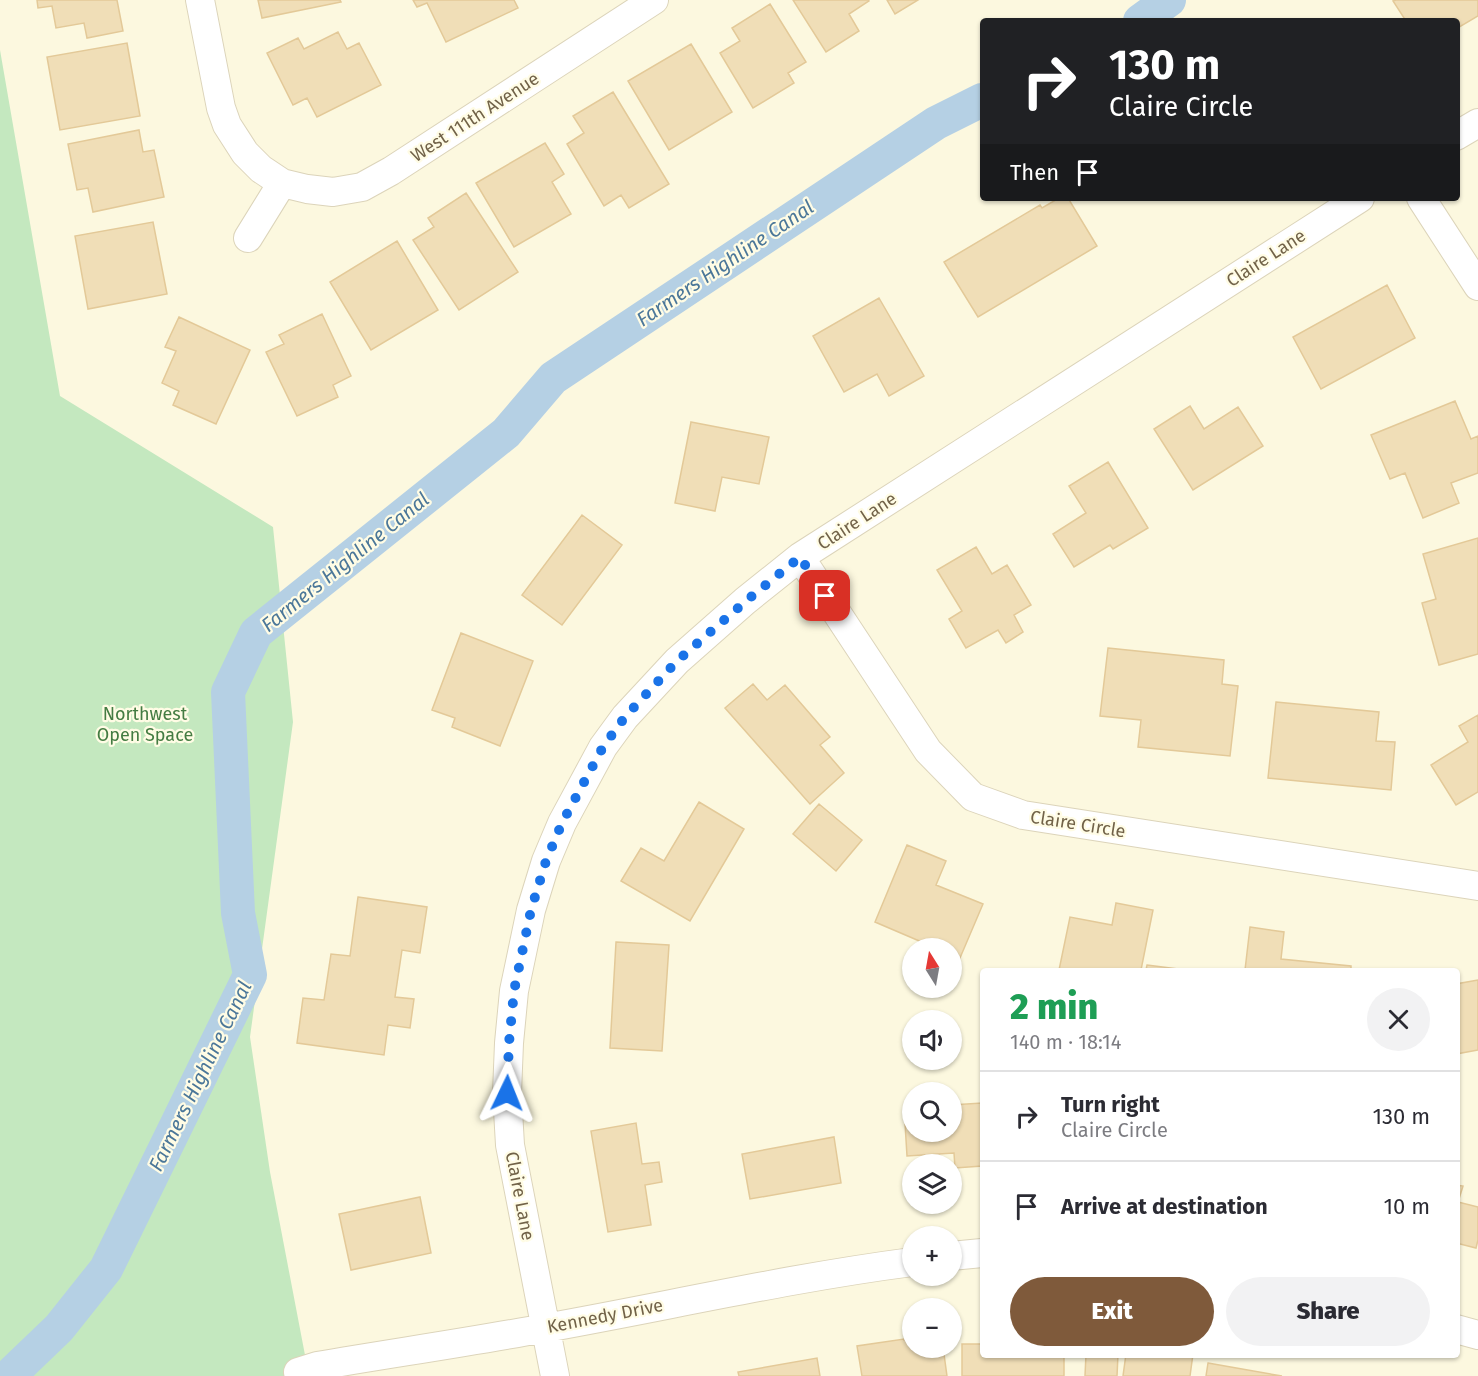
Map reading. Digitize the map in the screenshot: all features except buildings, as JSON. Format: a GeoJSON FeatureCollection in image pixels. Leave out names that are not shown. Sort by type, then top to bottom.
{"type":"FeatureCollection","features":[{"type":"Feature","properties":{"kind":"street"},"geometry":{"type":"LineString","coordinates":[[200,0],[221,108],[227,125],[244,153],[261,169],[282,183],[248,238]]}},
{"type":"Feature","properties":{"kind":"street","name":"West 111th Avenue"},"geometry":{"type":"LineString","coordinates":[[282,183],[333,192],[362,187],[390,171],[621,9],[654,0]]}},
{"type":"Feature","properties":{"kind":"street"},"geometry":{"type":"LineString","coordinates":[[1460,134],[1478,123]]}},
{"type":"Feature","properties":{"kind":"street","name":"Claire Lane"},"geometry":{"type":"LineString","coordinates":[[555,1376],[510,1145],[507,1093],[509,1043],[514,991],[531,910],[546,861],[562,823],[603,747],[625,717],[677,661],[800,557],[1355,201]]}},
{"type":"Feature","properties":{"kind":"street"},"geometry":{"type":"LineString","coordinates":[[1423,201],[1478,286]]}},
{"type":"Feature","properties":{"kind":"street","name":"Claire Circle"},"geometry":{"type":"LineString","coordinates":[[800,557],[928,752],[973,797],[1023,815],[1478,886]]}},
{"type":"Feature","properties":{"kind":"street"},"geometry":{"type":"LineString","coordinates":[[962,1256],[980,1253]]}},
{"type":"Feature","properties":{"kind":"street","name":"Kennedy Drive"},"geometry":{"type":"LineString","coordinates":[[298,1374],[317,1366],[546,1328],[754,1287],[902,1263]]}},
{"type":"Feature","properties":{"kind":"street"},"geometry":{"type":"LineString","coordinates":[[1460,1330],[1478,1335]]}},
{"type":"Feature","properties":{"kind":"green space","name":"Northwest Open Space"},"geometry":{"type":"Polygon","coordinates":[[[0,50],[60,396],[273,527],[293,722],[250,1037],[270,1172],[309,1376],[0,1376],[0,50]]]}},
{"type":"Feature","properties":{"kind":"waterway","name":"Farmers Highline Canal"},"geometry":{"type":"LineString","coordinates":[[1144,18],[1169,0]]}},
{"type":"Feature","properties":{"kind":"waterway","name":"Farmers Highline Canal"},"geometry":{"type":"LineString","coordinates":[[9,1376],[59,1328],[106,1269],[250,975],[238,913],[228,692],[256,633],[506,433],[553,378],[936,123],[980,101]]}},
{"type":"Feature","properties":{"kind":"route"},"geometry":{"type":"LineString","coordinates":[[507,1093],[514,991],[531,910],[546,861],[562,823],[603,747],[625,717],[677,661],[800,557],[825,596]]}}]}
